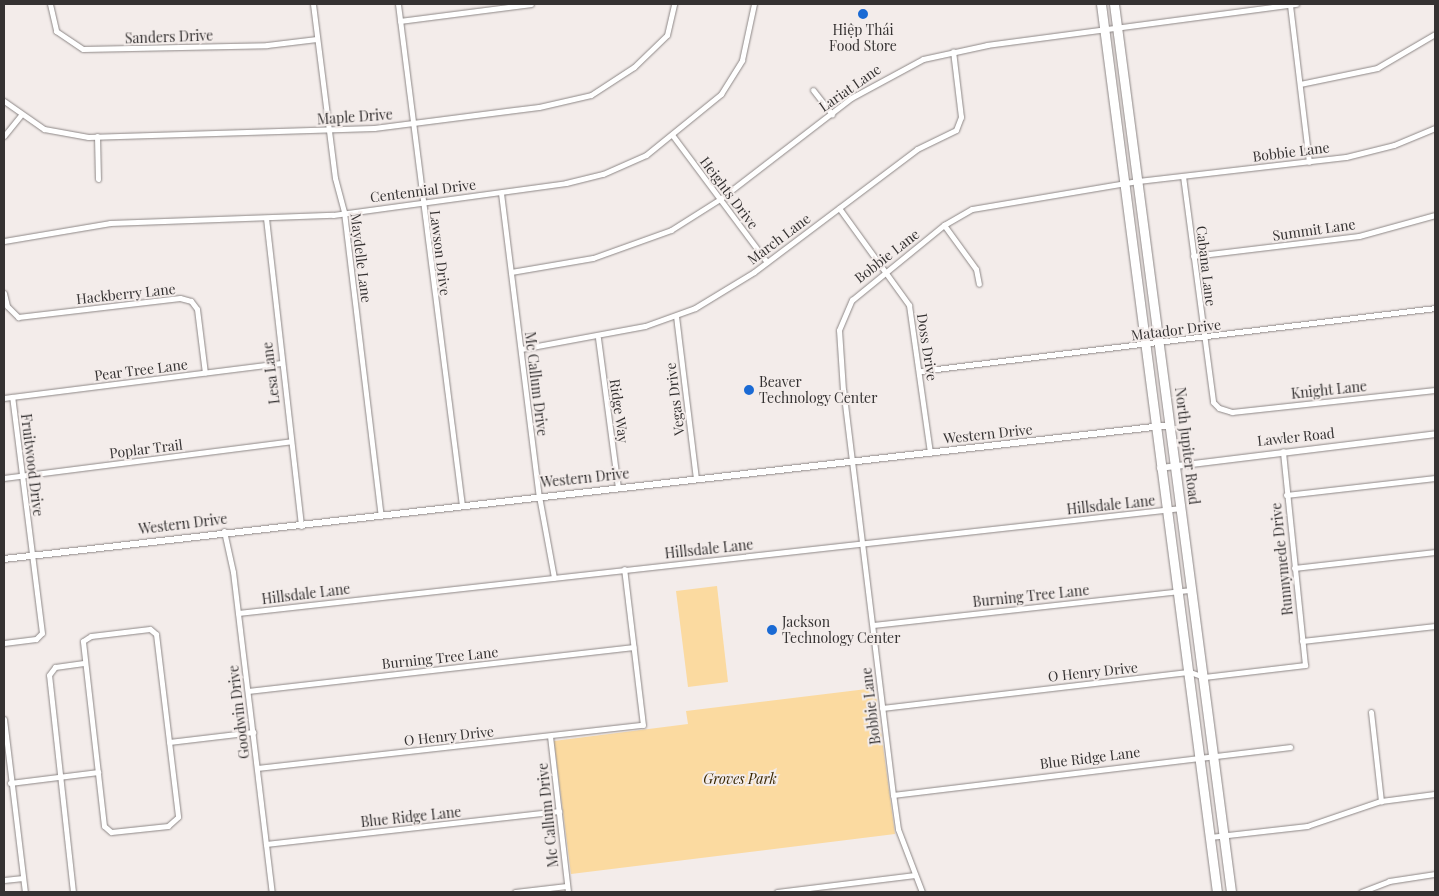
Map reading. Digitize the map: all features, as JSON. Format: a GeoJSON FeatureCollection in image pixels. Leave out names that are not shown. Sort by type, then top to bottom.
{"type":"FeatureCollection","features":[{"type":"Feature","properties":{"kind":"main road","name":"North Jupiter Road"},"geometry":{"type":"LineString","coordinates":[[1101,4],[1146,345],[1160,468],[1190,672],[1217,892]]}},
{"type":"Feature","properties":{"kind":"main road","name":"North Jupiter Road"},"geometry":{"type":"LineString","coordinates":[[1114,4],[1231,892]]}},
{"type":"Feature","properties":{"kind":"street","name":"Sanders Drive"},"geometry":{"type":"LineString","coordinates":[[50,4],[56,31],[83,49],[267,45],[317,39]]}},
{"type":"Feature","properties":{"kind":"street","name":"Maydelle Lane"},"geometry":{"type":"LineString","coordinates":[[313,4],[328,130],[344,212],[381,516]]}},
{"type":"Feature","properties":{"kind":"street","name":"Lawson Drive"},"geometry":{"type":"LineString","coordinates":[[398,4],[462,506]]}},
{"type":"Feature","properties":{"kind":"street"},"geometry":{"type":"LineString","coordinates":[[400,21],[531,4]]}},
{"type":"Feature","properties":{"kind":"street","name":"Maple Drive"},"geometry":{"type":"LineString","coordinates":[[20,116],[67,136],[97,136],[328,130],[413,124],[539,107],[591,95],[648,57],[667,35],[674,4]]}},
{"type":"Feature","properties":{"kind":"street","name":"Centennial Drive"},"geometry":{"type":"LineString","coordinates":[[4,241],[110,223],[266,218],[344,212],[501,193],[603,174],[646,155],[702,113],[731,80],[748,41],[754,4]]}},
{"type":"Feature","properties":{"kind":"street"},"geometry":{"type":"LineString","coordinates":[[1293,4],[1309,162]]}},
{"type":"Feature","properties":{"kind":"street","name":"Lariat Lane"},"geometry":{"type":"LineString","coordinates":[[511,272],[632,247],[688,222],[832,114],[899,69],[954,51],[1293,4]]}},
{"type":"Feature","properties":{"kind":"street"},"geometry":{"type":"LineString","coordinates":[[1300,84],[1377,68],[1435,34]]}},
{"type":"Feature","properties":{"kind":"street","name":"March Lane"},"geometry":{"type":"LineString","coordinates":[[521,349],[598,338],[676,316],[722,294],[768,262],[917,149],[956,130],[961,118],[954,51]]}},
{"type":"Feature","properties":{"kind":"street"},"geometry":{"type":"LineString","coordinates":[[814,90],[832,114]]}},
{"type":"Feature","properties":{"kind":"street"},"geometry":{"type":"LineString","coordinates":[[4,101],[20,116],[4,136]]}},
{"type":"Feature","properties":{"kind":"street","name":"Bobbie Lane"},"geometry":{"type":"LineString","coordinates":[[922,892],[898,829],[852,462],[839,330],[852,300],[885,271],[961,212],[987,204],[1138,181],[1309,162],[1394,145],[1435,128]]}},
{"type":"Feature","properties":{"kind":"street"},"geometry":{"type":"LineString","coordinates":[[97,136],[98,179]]}},
{"type":"Feature","properties":{"kind":"street","name":"Heights Drive"},"geometry":{"type":"LineString","coordinates":[[673,136],[768,262]]}},
{"type":"Feature","properties":{"kind":"street","name":"Cabana Lane"},"geometry":{"type":"LineString","coordinates":[[1183,176],[1213,402],[1225,412]]}},
{"type":"Feature","properties":{"kind":"street","name":"Mc Callum Drive"},"geometry":{"type":"LineString","coordinates":[[501,193],[539,496],[554,578]]}},
{"type":"Feature","properties":{"kind":"street","name":"Doss Drive"},"geometry":{"type":"LineString","coordinates":[[838,208],[909,305],[920,371],[930,453]]}},
{"type":"Feature","properties":{"kind":"street","name":"Summit Lane"},"geometry":{"type":"LineString","coordinates":[[1193,256],[1359,236],[1435,215]]}},
{"type":"Feature","properties":{"kind":"street","name":"Lesa Lane"},"geometry":{"type":"LineString","coordinates":[[266,218],[301,526]]}},
{"type":"Feature","properties":{"kind":"street"},"geometry":{"type":"LineString","coordinates":[[944,225],[976,269],[979,284]]}},
{"type":"Feature","properties":{"kind":"street","name":"Hackberry Lane"},"geometry":{"type":"LineString","coordinates":[[4,293],[6,306],[18,316],[180,298],[191,300],[205,373]]}},
{"type":"Feature","properties":{"kind":"street","name":"Matador Drive"},"geometry":{"type":"LineString","coordinates":[[920,371],[1160,344],[1435,308]]}},
{"type":"Feature","properties":{"kind":"street","name":"Vegas Drive"},"geometry":{"type":"LineString","coordinates":[[676,316],[696,479]]}},
{"type":"Feature","properties":{"kind":"street","name":"Ridge Way"},"geometry":{"type":"LineString","coordinates":[[598,338],[618,487]]}},
{"type":"Feature","properties":{"kind":"street","name":"Pear Tree Lane"},"geometry":{"type":"LineString","coordinates":[[4,398],[282,363]]}},
{"type":"Feature","properties":{"kind":"street","name":"Knight Lane"},"geometry":{"type":"LineString","coordinates":[[1225,412],[1435,390]]}},
{"type":"Feature","properties":{"kind":"street","name":"Fruitwood Drive"},"geometry":{"type":"LineString","coordinates":[[4,643],[41,636],[12,397]]}},
{"type":"Feature","properties":{"kind":"street","name":"Western Drive"},"geometry":{"type":"LineString","coordinates":[[4,558],[224,531],[301,526],[539,496],[1170,425]]}},
{"type":"Feature","properties":{"kind":"street","name":"Lawler Road"},"geometry":{"type":"LineString","coordinates":[[1160,468],[1176,464],[1435,434]]}},
{"type":"Feature","properties":{"kind":"street","name":"Poplar Trail"},"geometry":{"type":"LineString","coordinates":[[4,478],[291,441]]}},
{"type":"Feature","properties":{"kind":"street","name":"Runnymede Drive"},"geometry":{"type":"LineString","coordinates":[[1283,451],[1305,666]]}},
{"type":"Feature","properties":{"kind":"street"},"geometry":{"type":"LineString","coordinates":[[1286,495],[1435,478]]}},
{"type":"Feature","properties":{"kind":"street","name":"Hillsdale Lane"},"geometry":{"type":"LineString","coordinates":[[238,613],[1181,508]]}},
{"type":"Feature","properties":{"kind":"street","name":"Goodwin Drive"},"geometry":{"type":"LineString","coordinates":[[224,531],[238,613],[272,892]]}},
{"type":"Feature","properties":{"kind":"street"},"geometry":{"type":"LineString","coordinates":[[1294,568],[1435,552]]}},
{"type":"Feature","properties":{"kind":"street"},"geometry":{"type":"LineString","coordinates":[[624,569],[634,647]]}},
{"type":"Feature","properties":{"kind":"street","name":"Burning Tree Lane"},"geometry":{"type":"LineString","coordinates":[[873,625],[1191,590]]}},
{"type":"Feature","properties":{"kind":"street"},"geometry":{"type":"LineString","coordinates":[[1302,641],[1435,626]]}},
{"type":"Feature","properties":{"kind":"street"},"geometry":{"type":"LineString","coordinates":[[153,629],[178,817],[168,826],[106,830],[84,663],[84,638],[153,629]]}},
{"type":"Feature","properties":{"kind":"street","name":"Burning Tree Lane"},"geometry":{"type":"LineString","coordinates":[[248,691],[634,647]]}},
{"type":"Feature","properties":{"kind":"street","name":"O Henry Drive"},"geometry":{"type":"LineString","coordinates":[[257,768],[643,725],[634,647]]}},
{"type":"Feature","properties":{"kind":"street"},"geometry":{"type":"LineString","coordinates":[[73,892],[49,675],[55,667],[84,663]]}},
{"type":"Feature","properties":{"kind":"street","name":"O Henry Drive"},"geometry":{"type":"LineString","coordinates":[[882,708],[1190,672],[1204,677],[1305,666]]}},
{"type":"Feature","properties":{"kind":"street"},"geometry":{"type":"LineString","coordinates":[[1371,712],[1381,801]]}},
{"type":"Feature","properties":{"kind":"street"},"geometry":{"type":"LineString","coordinates":[[4,719],[10,783],[25,892]]}},
{"type":"Feature","properties":{"kind":"street"},"geometry":{"type":"LineString","coordinates":[[169,742],[253,732]]}},
{"type":"Feature","properties":{"kind":"street","name":"Mc Callum Drive"},"geometry":{"type":"LineString","coordinates":[[550,736],[567,889]]}},
{"type":"Feature","properties":{"kind":"street","name":"Blue Ridge Lane"},"geometry":{"type":"LineString","coordinates":[[893,795],[1200,756],[1290,747]]}},
{"type":"Feature","properties":{"kind":"street"},"geometry":{"type":"LineString","coordinates":[[10,783],[98,772]]}},
{"type":"Feature","properties":{"kind":"street"},"geometry":{"type":"LineString","coordinates":[[1210,837],[1307,826],[1381,801],[1435,794]]}},
{"type":"Feature","properties":{"kind":"street","name":"Blue Ridge Lane"},"geometry":{"type":"LineString","coordinates":[[266,844],[559,811]]}},
{"type":"Feature","properties":{"kind":"street"},"geometry":{"type":"LineString","coordinates":[[1361,892],[1389,881],[1435,874]]}},
{"type":"Feature","properties":{"kind":"street"},"geometry":{"type":"LineString","coordinates":[[777,892],[915,875]]}},
{"type":"Feature","properties":{"kind":"street"},"geometry":{"type":"LineString","coordinates":[[4,880],[23,878]]}},
{"type":"Feature","properties":{"kind":"street"},"geometry":{"type":"LineString","coordinates":[[515,892],[567,889]]}},
{"type":"Feature","properties":{"kind":"green space"},"geometry":{"type":"Polygon","coordinates":[[[717,586],[728,682],[688,687],[676,591],[717,586]]]}},
{"type":"Feature","properties":{"kind":"green space","name":"Groves Park"},"geometry":{"type":"Polygon","coordinates":[[[875,688],[895,834],[571,874],[554,741],[688,724],[686,711],[875,688]]]}},
{"type":"Feature","properties":{"kind":"place","name":"Hiệp Thái Food Store"},"geometry":{"type":"Point","coordinates":[863,14]}},
{"type":"Feature","properties":{"kind":"place","name":"Beaver Technology Center"},"geometry":{"type":"Point","coordinates":[749,390]}},
{"type":"Feature","properties":{"kind":"place","name":"Jackson Technology Center"},"geometry":{"type":"Point","coordinates":[772,630]}}]}
